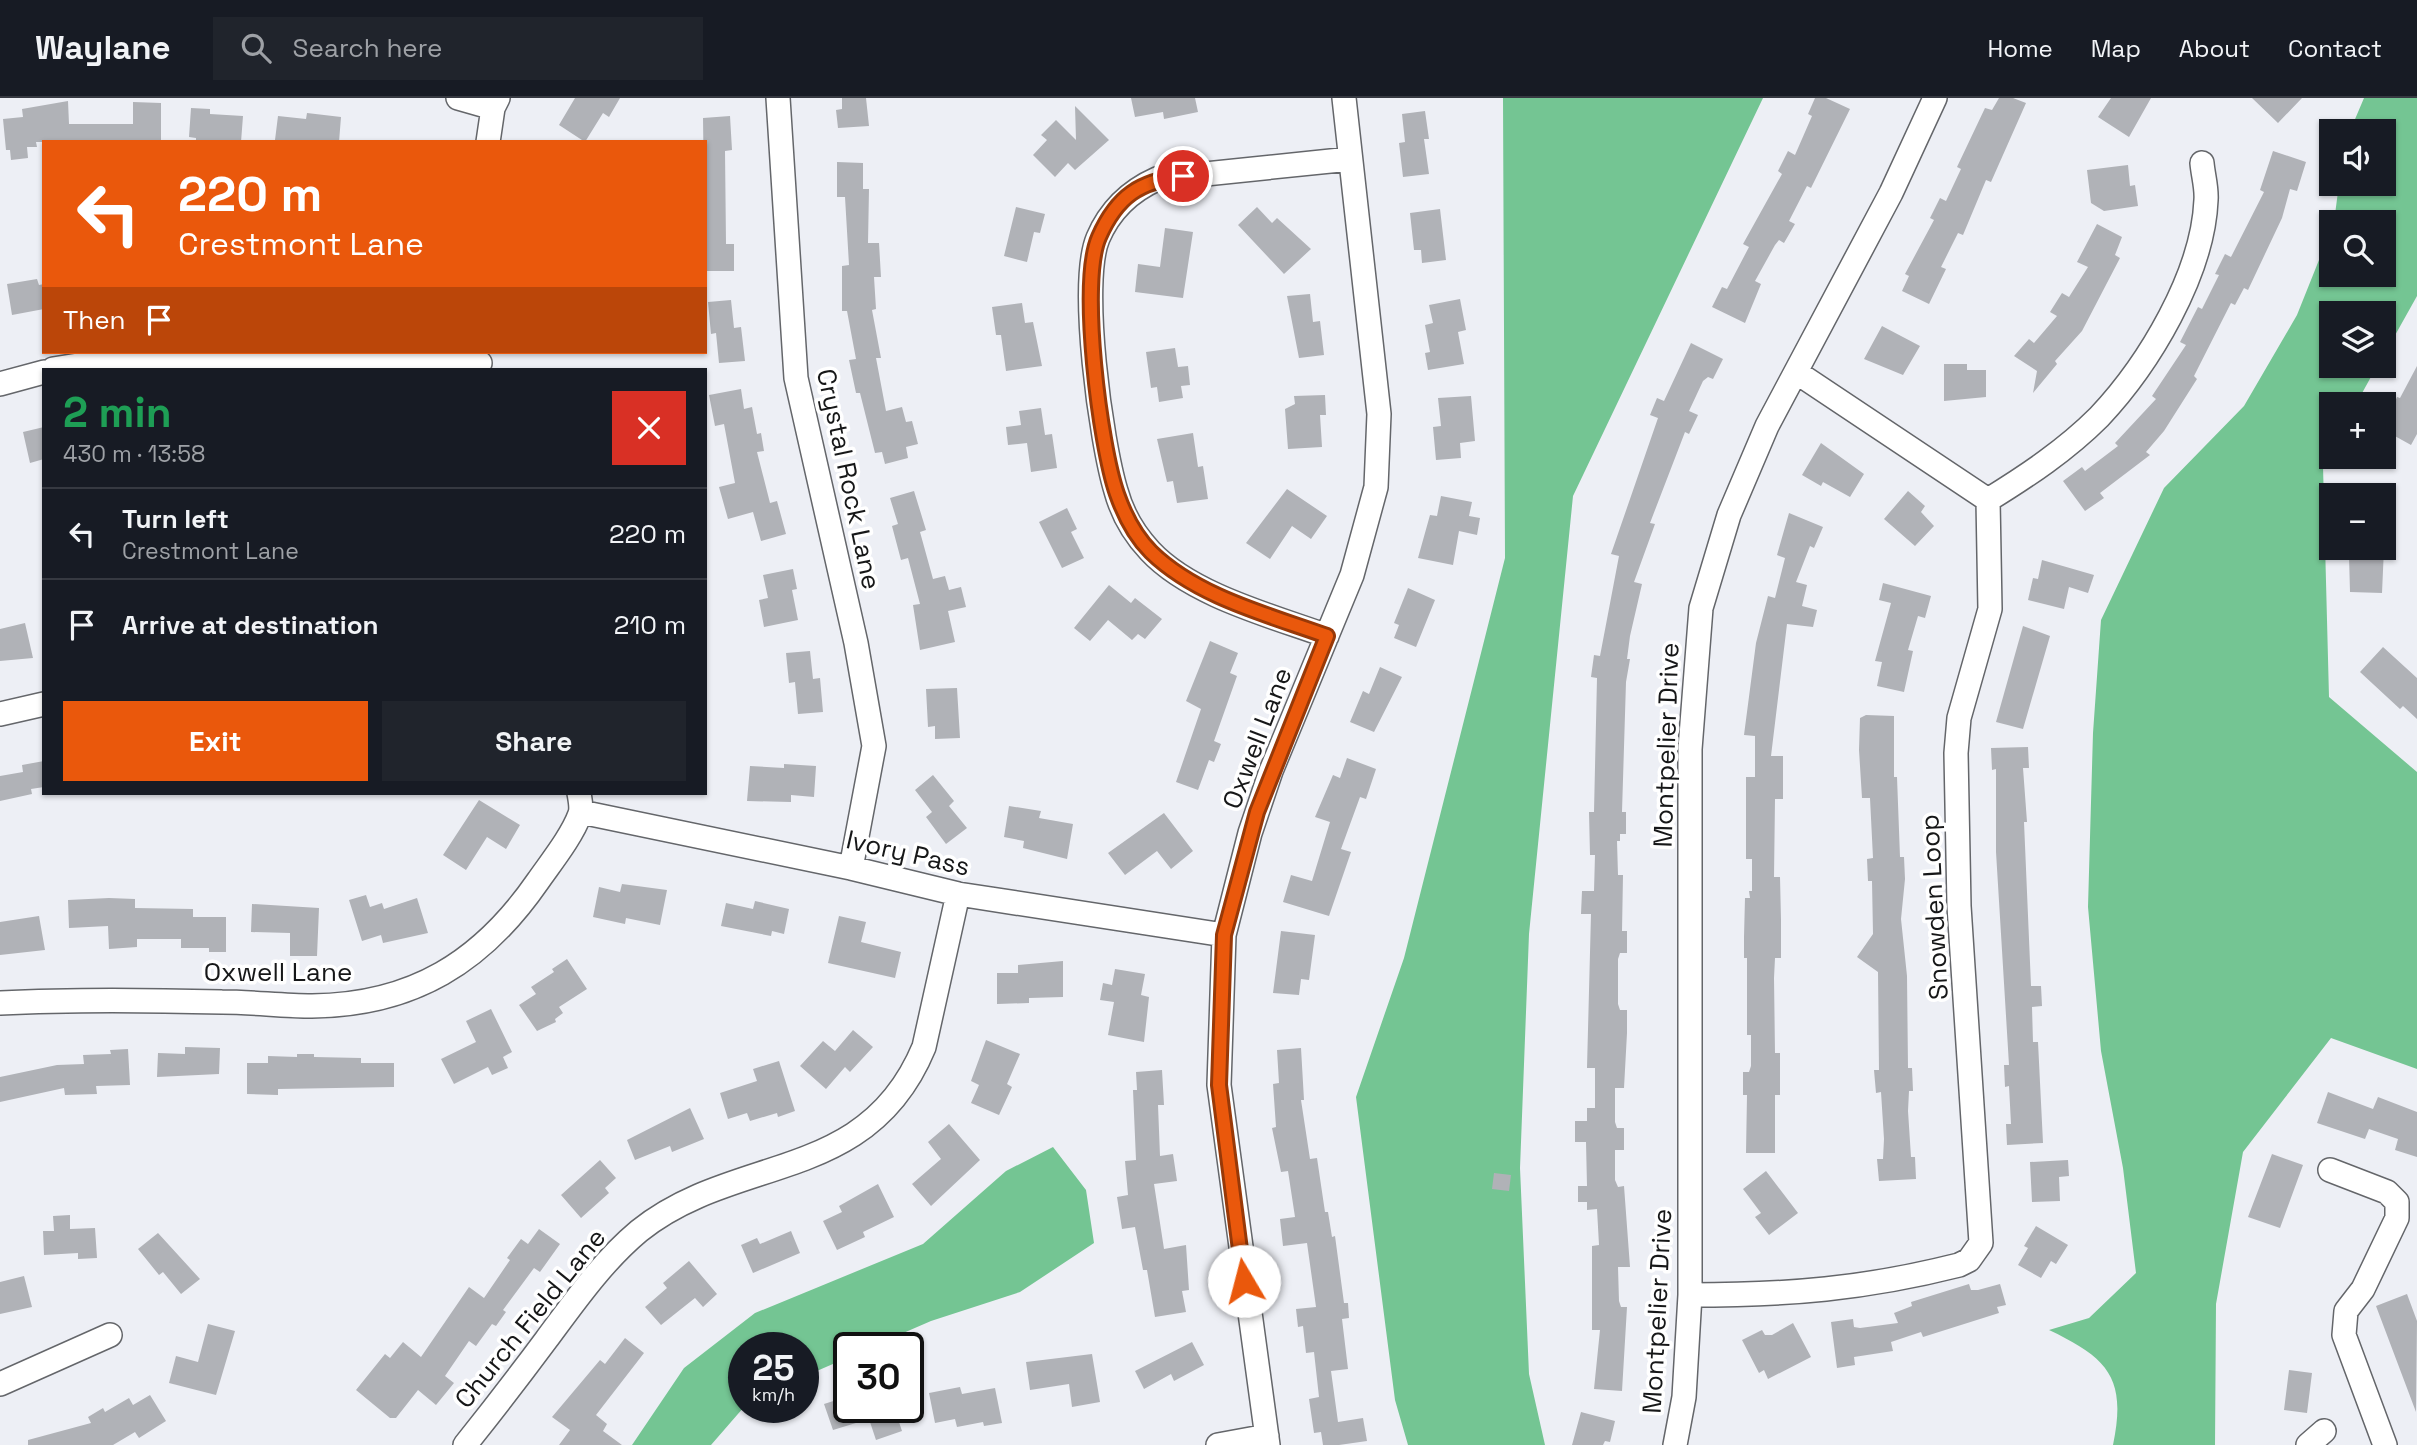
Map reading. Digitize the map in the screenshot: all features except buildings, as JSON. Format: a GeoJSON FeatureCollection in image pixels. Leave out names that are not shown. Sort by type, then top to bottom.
{"type":"FeatureCollection","features":[{"type":"Feature","properties":{"kind":"street"},"geometry":{"type":"LineString","coordinates":[[458,98],[496,103],[488,140]]}},
{"type":"Feature","properties":{"kind":"street","name":"Crystal Rock Lane"},"geometry":{"type":"LineString","coordinates":[[778,98],[796,378],[853,630],[874,747],[851,868]]}},
{"type":"Feature","properties":{"kind":"street","name":"Oxwell Lane"},"geometry":{"type":"LineString","coordinates":[[1268,1441],[1219,1085],[1224,935],[1259,808],[1352,575],[1376,487],[1379,414],[1344,98]]}},
{"type":"Feature","properties":{"kind":"street","name":"Montpelier Drive"},"geometry":{"type":"LineString","coordinates":[[1675,1445],[1684,1397],[1690,1294],[1690,762],[1701,608],[1729,514],[1767,426],[1891,193],[1935,98]]}},
{"type":"Feature","properties":{"kind":"street"},"geometry":{"type":"LineString","coordinates":[[1327,636],[1241,605],[1197,584],[1150,551],[1130,524],[1116,493],[1105,445],[1096,368],[1092,271],[1097,239],[1110,216],[1131,192],[1157,179],[1350,159]]}},
{"type":"Feature","properties":{"kind":"street"},"geometry":{"type":"LineString","coordinates":[[1796,372],[1988,500],[2029,475],[2098,417],[2145,357],[2177,302],[2196,256],[2206,198],[2202,163]]}},
{"type":"Feature","properties":{"kind":"street"},"geometry":{"type":"LineString","coordinates":[[59,368],[103,360],[148,359],[214,365],[481,361]]}},
{"type":"Feature","properties":{"kind":"street"},"geometry":{"type":"LineString","coordinates":[[0,384],[42,373]]}},
{"type":"Feature","properties":{"kind":"street","name":"Snowden Loop"},"geometry":{"type":"LineString","coordinates":[[1690,1294],[1781,1294],[1866,1285],[1959,1265],[1969,1260],[1981,1243],[1959,906],[1956,753],[1959,718],[1990,609],[1988,500]]}},
{"type":"Feature","properties":{"kind":"street"},"geometry":{"type":"LineString","coordinates":[[0,714],[42,704]]}},
{"type":"Feature","properties":{"kind":"street","name":"Ivory Pass"},"geometry":{"type":"LineString","coordinates":[[580,802],[958,894],[1224,935]]}},
{"type":"Feature","properties":{"kind":"street","name":"Oxwell Lane"},"geometry":{"type":"LineString","coordinates":[[0,1003],[135,1000],[314,1006],[400,992],[429,981],[468,958],[495,936],[542,876],[580,802]]}},
{"type":"Feature","properties":{"kind":"street","name":"Church Field Lane"},"geometry":{"type":"LineString","coordinates":[[465,1445],[585,1287],[608,1259],[640,1230],[671,1208],[723,1185],[821,1154],[849,1137],[899,1092],[915,1070],[924,1047],[958,894]]}},
{"type":"Feature","properties":{"kind":"street"},"geometry":{"type":"LineString","coordinates":[[2330,1170],[2387,1192],[2397,1202],[2398,1218],[2363,1289],[2346,1311],[2344,1335],[2385,1445]]}},
{"type":"Feature","properties":{"kind":"street"},"geometry":{"type":"LineString","coordinates":[[0,1384],[110,1335]]}},
{"type":"Feature","properties":{"kind":"street"},"geometry":{"type":"LineString","coordinates":[[1218,1445],[1268,1441]]}},
{"type":"Feature","properties":{"kind":"green space"},"geometry":{"type":"Polygon","coordinates":[[[1503,98],[1763,98],[1573,496],[1529,934],[1520,1168],[1529,1374],[1545,1445],[1408,1445],[1395,1400],[1356,1097],[1404,958],[1505,558],[1503,98]]]}},
{"type":"Feature","properties":{"kind":"green space"},"geometry":{"type":"Polygon","coordinates":[[[2364,98],[2417,98],[2417,296],[2396,334],[2396,301],[2319,301],[2319,378],[2370,378],[2363,392],[2319,392],[2319,469],[2323,469],[2323,483],[2319,483],[2319,560],[2325,560],[2329,697],[2417,772],[2417,1069],[2331,1038],[2243,1152],[2216,1304],[2215,1445],[2113,1445],[2117,1403],[2108,1373],[2086,1350],[2049,1330],[2089,1318],[2136,1273],[2123,1168],[2101,1051],[2088,907],[2093,733],[2101,620],[2164,488],[2244,406],[2297,315],[2319,260],[2319,287],[2396,287],[2396,210],[2336,210],[2337,196],[2396,196],[2396,119],[2355,119],[2364,98]]]}},
{"type":"Feature","properties":{"kind":"green space"},"geometry":{"type":"Polygon","coordinates":[[[1053,1147],[1086,1190],[1094,1243],[1020,1292],[906,1332],[833,1332],[833,1364],[819,1370],[819,1332],[730,1332],[755,1313],[923,1244],[1006,1171],[1053,1147]]]}},
{"type":"Feature","properties":{"kind":"green space"},"geometry":{"type":"Polygon","coordinates":[[[728,1334],[728,1423],[730,1423],[711,1445],[632,1445],[684,1368],[728,1334]]]}},
{"type":"Feature","properties":{"kind":"route"},"geometry":{"type":"LineString","coordinates":[[1183,176],[1157,179],[1131,192],[1110,216],[1097,239],[1092,271],[1096,368],[1105,445],[1116,493],[1130,524],[1150,551],[1168,566],[1197,584],[1241,605],[1327,636],[1250,832],[1224,935],[1219,1085],[1244,1281]]}}]}
